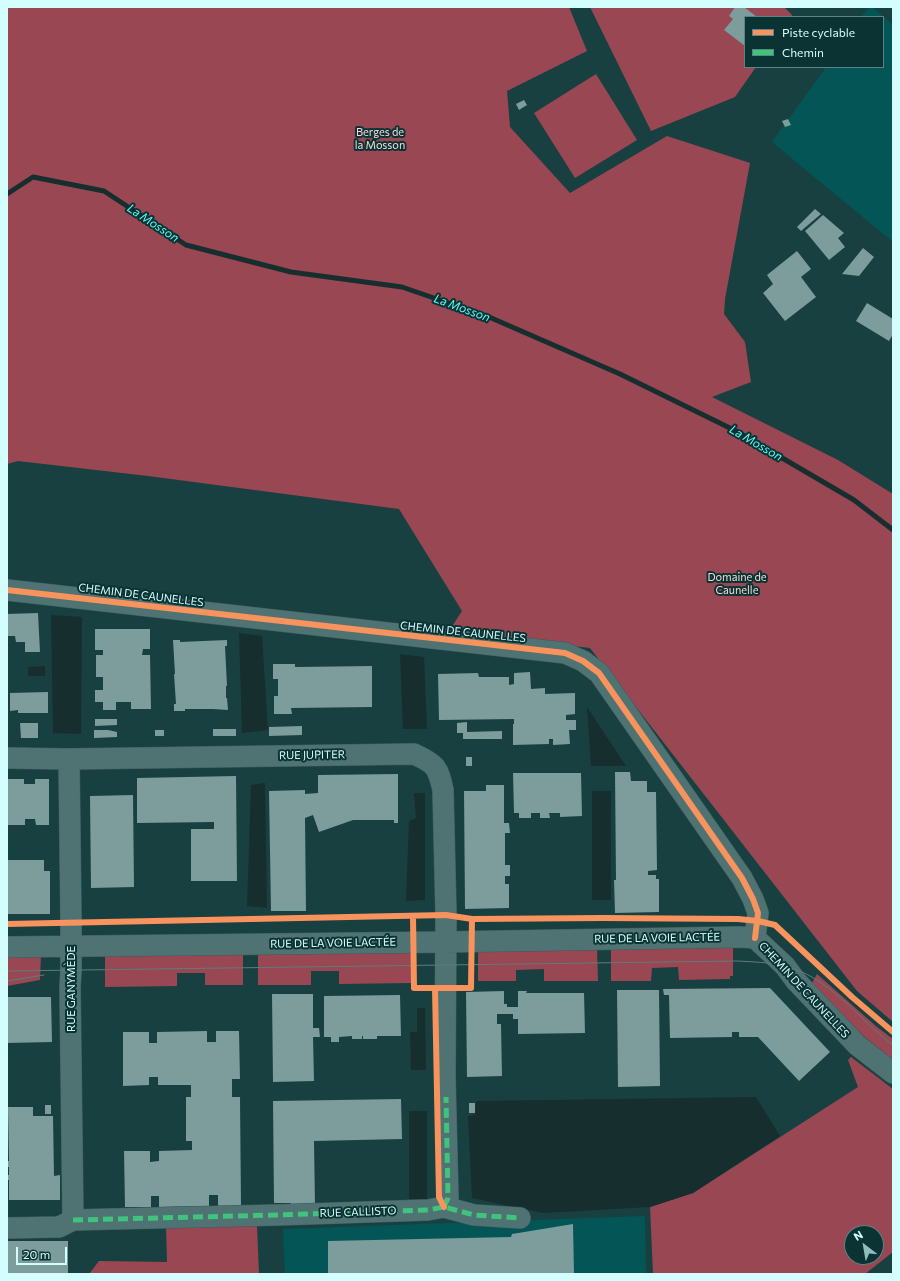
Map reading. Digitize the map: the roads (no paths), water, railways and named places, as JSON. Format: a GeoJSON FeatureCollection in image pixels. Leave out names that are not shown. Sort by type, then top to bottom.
{"type":"FeatureCollection","features":[{"type":"Feature","properties":{"kind":"street","name":"CHEMIN DE CAUNELLES"},"geometry":{"type":"LineString","coordinates":[[7,590],[565,654],[583,661],[599,672],[742,878],[754,899],[758,913],[755,938],[785,966],[796,981],[829,1018],[857,1046],[893,1072]]}},
{"type":"Feature","properties":{"kind":"street","name":"RUE JUPITER"},"geometry":{"type":"LineString","coordinates":[[7,758],[69,759],[414,754],[430,761],[440,774],[443,790],[445,942]]}},
{"type":"Feature","properties":{"kind":"street","name":"RUE GANYMÈDE"},"geometry":{"type":"LineString","coordinates":[[69,759],[73,1220]]}},
{"type":"Feature","properties":{"kind":"street","name":"RUE DE LA VOIE LACTÉE"},"geometry":{"type":"LineString","coordinates":[[7,947],[71,945],[445,942],[738,936],[755,938]]}},
{"type":"Feature","properties":{"kind":"street"},"geometry":{"type":"LineString","coordinates":[[445,942],[445,1077],[448,1198],[444,1207],[474,1215],[520,1218]]}},
{"type":"Feature","properties":{"kind":"street","name":"RUE CALLISTO"},"geometry":{"type":"LineString","coordinates":[[7,1228],[59,1227],[73,1220],[428,1210],[444,1207]]}},
{"type":"Feature","properties":{"kind":"waterway","name":"La Mosson"},"geometry":{"type":"LineString","coordinates":[[7,194],[33,177],[104,191],[186,245],[291,272],[402,287],[489,317],[620,374],[736,431],[854,500],[893,530]]}},
{"type":"Feature","properties":{"kind":"tram line"},"geometry":{"type":"LineString","coordinates":[[7,971],[737,961],[760,962],[784,966],[800,971],[815,979],[829,988],[893,1045]]}},
{"type":"Feature","properties":{"kind":"tram line"},"geometry":{"type":"LineString","coordinates":[[7,981],[44,975]]}},
{"type":"Feature","properties":{"kind":"park label","name":"Berges de la Mosson"},"geometry":{"type":"Point","coordinates":[380,138]}},
{"type":"Feature","properties":{"kind":"park label","name":"Domaine de Caunelle"},"geometry":{"type":"Point","coordinates":[737,583]}}]}
